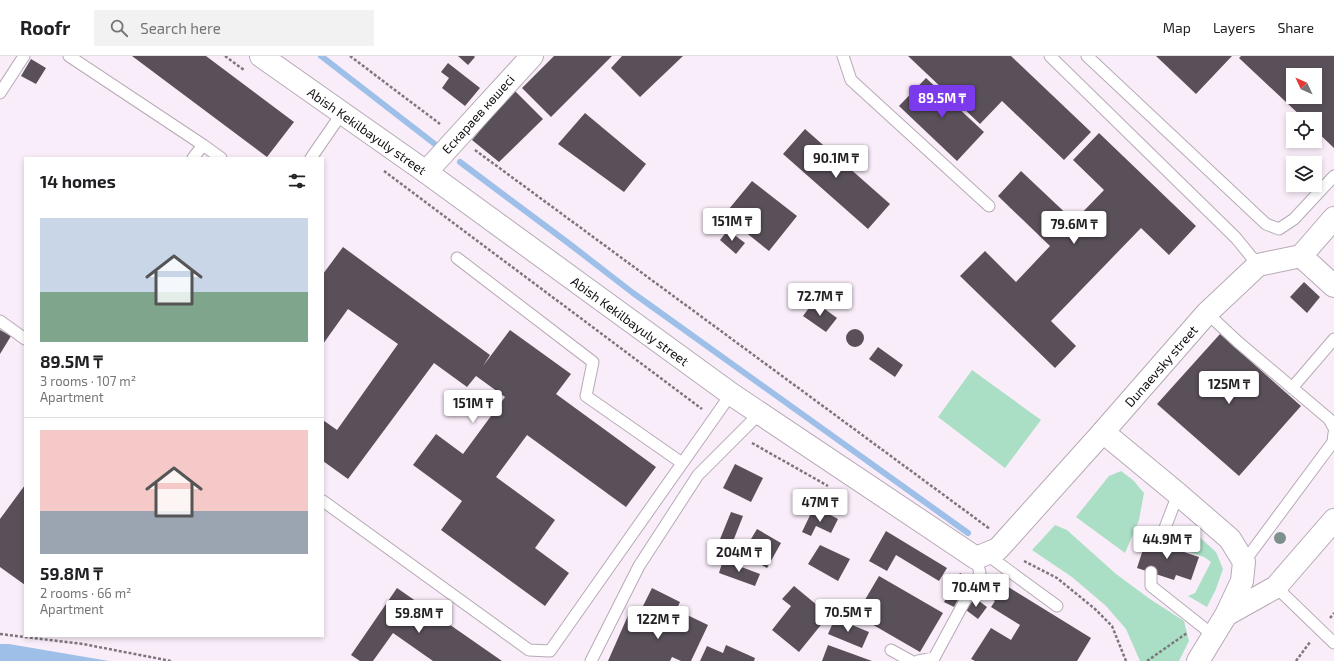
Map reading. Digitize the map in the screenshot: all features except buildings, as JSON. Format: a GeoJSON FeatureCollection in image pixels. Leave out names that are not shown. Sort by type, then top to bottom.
{"type":"FeatureCollection","features":[{"type":"Feature","properties":{"kind":"street","name":"Abish Kekilbayuly street"},"geometry":{"type":"LineString","coordinates":[[260,56],[426,172],[731,394],[981,556]]}},
{"type":"Feature","properties":{"kind":"street","name":"Ескараев көшесі"},"geometry":{"type":"LineString","coordinates":[[426,172],[532,56]]}},
{"type":"Feature","properties":{"kind":"street"},"geometry":{"type":"LineString","coordinates":[[1258,265],[1301,256],[1334,218]]}},
{"type":"Feature","properties":{"kind":"street"},"geometry":{"type":"LineString","coordinates":[[1301,256],[1334,286]]}},
{"type":"Feature","properties":{"kind":"street","name":"Dunaevsky street"},"geometry":{"type":"LineString","coordinates":[[998,535],[1103,432],[1207,313],[1258,265]]}},
{"type":"Feature","properties":{"kind":"street"},"geometry":{"type":"LineString","coordinates":[[1103,432],[1230,539],[1244,562],[1242,581],[1226,615],[1198,661]]}},
{"type":"Feature","properties":{"kind":"street"},"geometry":{"type":"LineString","coordinates":[[1226,615],[1276,587],[1334,520]]}},
{"type":"Feature","properties":{"kind":"street"},"geometry":{"type":"LineString","coordinates":[[981,556],[998,549],[998,535]]}},
{"type":"Feature","properties":{"kind":"lane"},"geometry":{"type":"LineString","coordinates":[[0,93],[24,56]]}},
{"type":"Feature","properties":{"kind":"lane"},"geometry":{"type":"LineString","coordinates":[[69,56],[220,157]]}},
{"type":"Feature","properties":{"kind":"lane"},"geometry":{"type":"LineString","coordinates":[[842,56],[851,80],[989,206]]}},
{"type":"Feature","properties":{"kind":"lane"},"geometry":{"type":"LineString","coordinates":[[1050,56],[1236,238],[1258,265]]}},
{"type":"Feature","properties":{"kind":"lane"},"geometry":{"type":"LineString","coordinates":[[1087,56],[1266,224],[1280,230],[1294,219],[1334,176]]}},
{"type":"Feature","properties":{"kind":"lane"},"geometry":{"type":"LineString","coordinates":[[312,157],[342,113]]}},
{"type":"Feature","properties":{"kind":"lane"},"geometry":{"type":"LineString","coordinates":[[194,157],[203,145]]}},
{"type":"Feature","properties":{"kind":"lane"},"geometry":{"type":"LineString","coordinates":[[458,258],[593,362],[586,396],[682,462]]}},
{"type":"Feature","properties":{"kind":"lane"},"geometry":{"type":"LineString","coordinates":[[1207,313],[1292,388],[1329,418],[1334,428]]}},
{"type":"Feature","properties":{"kind":"lane"},"geometry":{"type":"LineString","coordinates":[[0,321],[24,338]]}},
{"type":"Feature","properties":{"kind":"lane"},"geometry":{"type":"LineString","coordinates":[[1292,388],[1334,339]]}},
{"type":"Feature","properties":{"kind":"lane"},"geometry":{"type":"LineString","coordinates":[[324,502],[529,650],[550,651],[731,394]]}},
{"type":"Feature","properties":{"kind":"lane"},"geometry":{"type":"LineString","coordinates":[[591,661],[639,566],[698,475],[760,413]]}},
{"type":"Feature","properties":{"kind":"lane"},"geometry":{"type":"LineString","coordinates":[[1244,562],[1333,442],[1334,433]]}},
{"type":"Feature","properties":{"kind":"lane"},"geometry":{"type":"LineString","coordinates":[[1160,541],[1178,494]]}},
{"type":"Feature","properties":{"kind":"lane"},"geometry":{"type":"LineString","coordinates":[[918,661],[934,658],[980,573],[981,556],[1057,606]]}},
{"type":"Feature","properties":{"kind":"lane"},"geometry":{"type":"LineString","coordinates":[[1151,572],[1151,586],[1213,635]]}},
{"type":"Feature","properties":{"kind":"lane"},"geometry":{"type":"LineString","coordinates":[[1276,587],[1334,643]]}},
{"type":"Feature","properties":{"kind":"lane"},"geometry":{"type":"LineString","coordinates":[[891,650],[911,661]]}},
{"type":"Feature","properties":{"kind":"path"},"geometry":{"type":"LineString","coordinates":[[350,56],[457,137],[998,535]]}},
{"type":"Feature","properties":{"kind":"path"},"geometry":{"type":"LineString","coordinates":[[1020,559],[1057,578],[1096,609],[1112,626],[1126,661]]}},
{"type":"Feature","properties":{"kind":"path"},"geometry":{"type":"LineString","coordinates":[[1147,661],[1187,633]]}},
{"type":"Feature","properties":{"kind":"path"},"geometry":{"type":"LineString","coordinates":[[0,634],[24,637]]}},
{"type":"Feature","properties":{"kind":"path"},"geometry":{"type":"LineString","coordinates":[[25,637],[83,644],[171,661]]}},
{"type":"Feature","properties":{"kind":"green space"},"geometry":{"type":"Polygon","coordinates":[[[972,370],[1041,420],[1005,468],[938,417],[972,370]]]}},
{"type":"Feature","properties":{"kind":"green space"},"geometry":{"type":"Polygon","coordinates":[[[1121,471],[1133,480],[1144,493],[1139,520],[1125,553],[1076,517],[1109,476],[1121,471]]]}},
{"type":"Feature","properties":{"kind":"green space"},"geometry":{"type":"Polygon","coordinates":[[[1055,525],[1067,530],[1116,574],[1150,599],[1184,621],[1189,641],[1179,661],[1140,661],[1126,629],[1106,606],[1072,577],[1032,550],[1055,525]]]}},
{"type":"Feature","properties":{"kind":"green space"},"geometry":{"type":"Polygon","coordinates":[[[1194,532],[1216,552],[1223,569],[1216,589],[1207,607],[1188,596],[1195,593],[1211,562],[1204,557],[1189,552],[1189,546],[1194,532]]]}},
{"type":"Feature","properties":{"kind":"water"},"geometry":{"type":"Polygon","coordinates":[[[0,644],[9,644],[109,661],[0,661],[0,644]]]}},
{"type":"Feature","properties":{"kind":"waterway"},"geometry":{"type":"LineString","coordinates":[[321,56],[436,145]]}},
{"type":"Feature","properties":{"kind":"waterway"},"geometry":{"type":"LineString","coordinates":[[460,162],[633,293],[968,533]]}}]}
